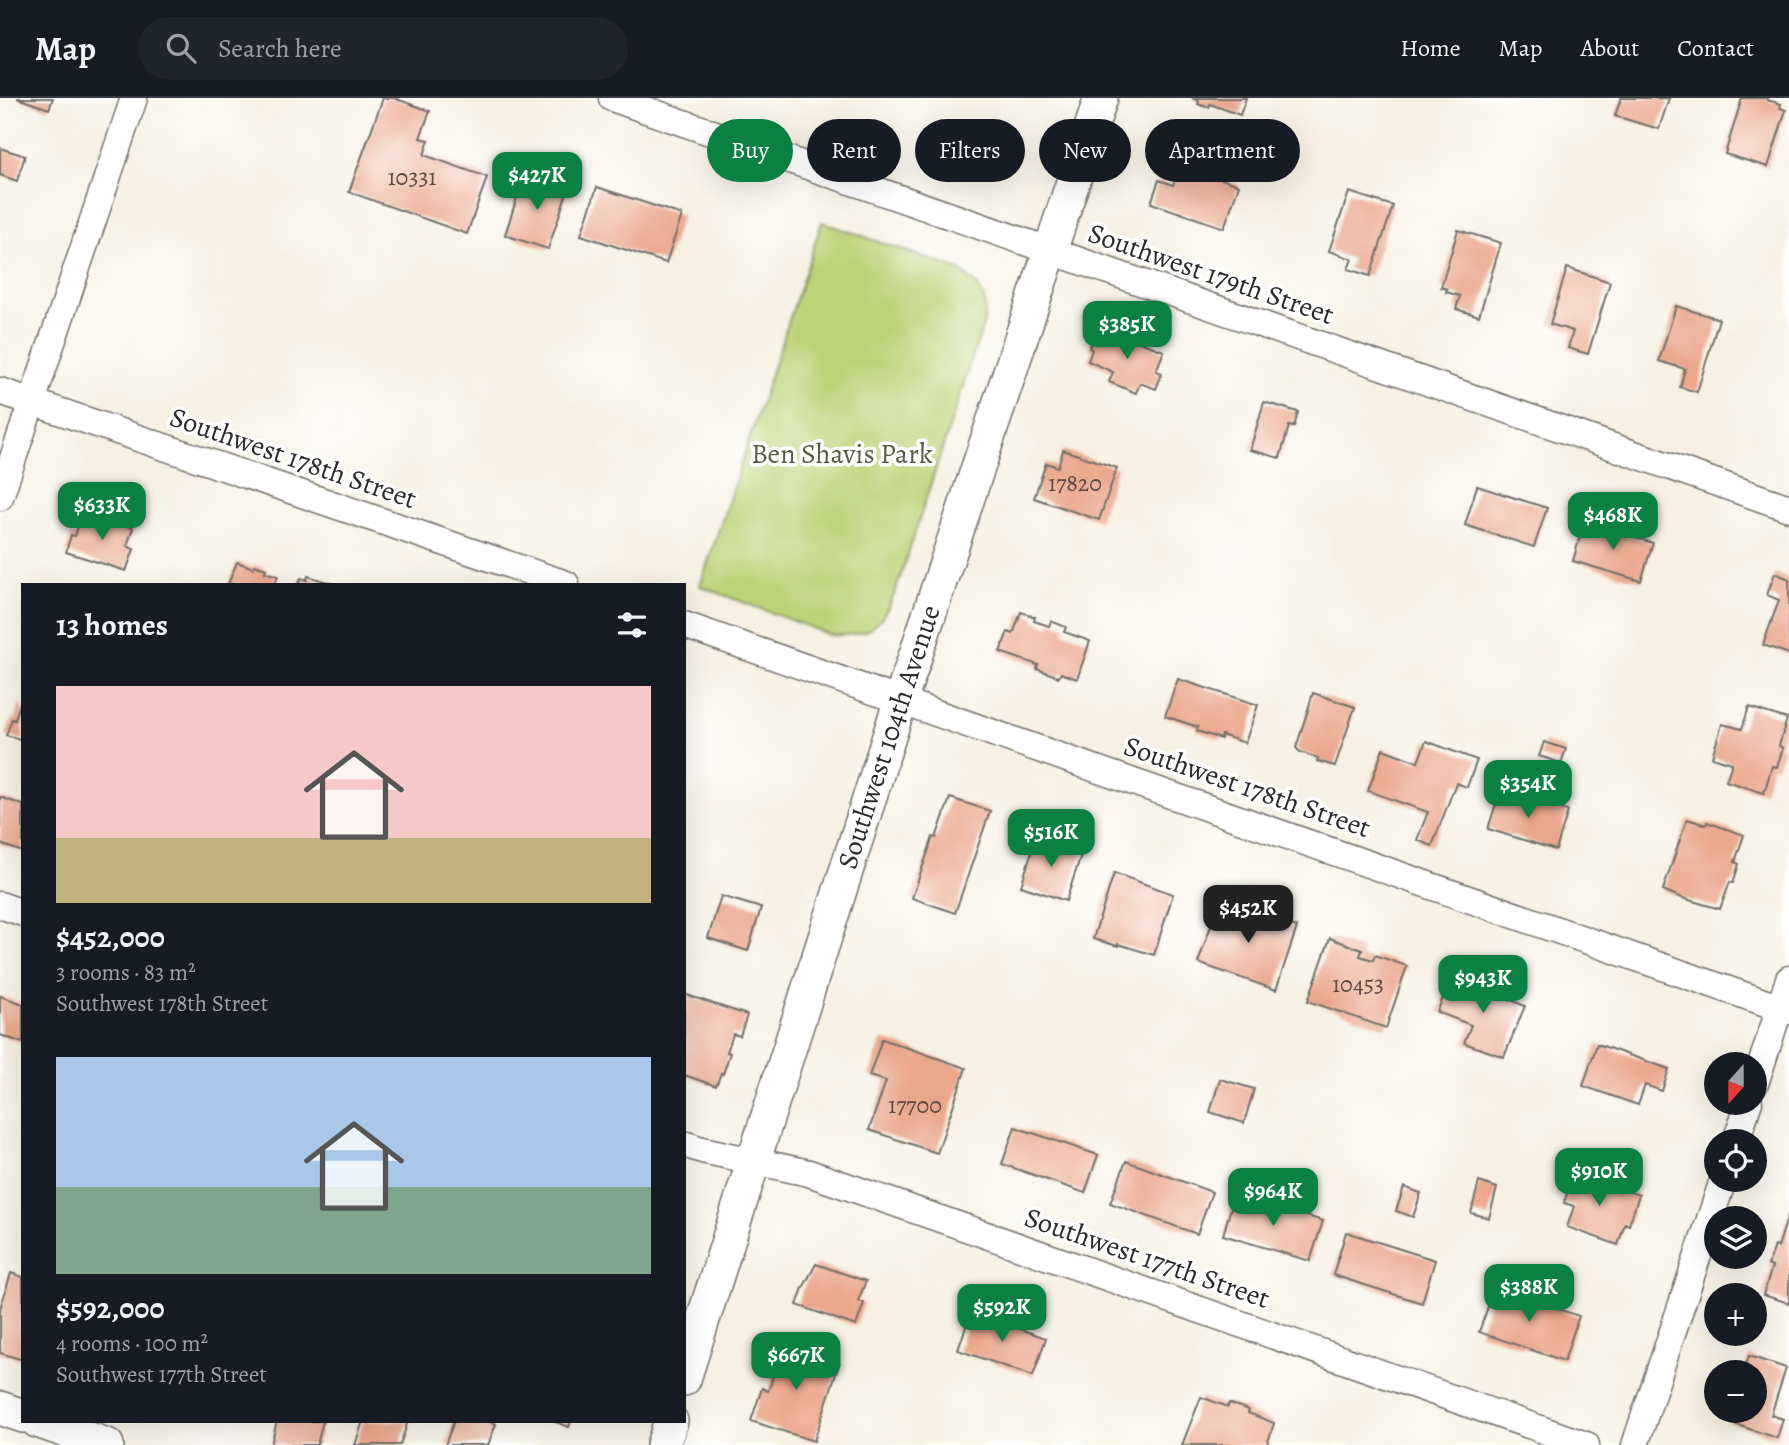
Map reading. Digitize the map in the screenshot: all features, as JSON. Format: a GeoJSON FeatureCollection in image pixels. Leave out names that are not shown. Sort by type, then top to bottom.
{"type":"FeatureCollection","features":[{"type":"Feature","properties":{"kind":"street"},"geometry":{"type":"LineString","coordinates":[[0,497],[134,98]]}},
{"type":"Feature","properties":{"kind":"street","name":"Southwest 179th Street"},"geometry":{"type":"LineString","coordinates":[[612,98],[1789,509]]}},
{"type":"Feature","properties":{"kind":"street","name":"Southwest 104th Avenue"},"geometry":{"type":"LineString","coordinates":[[686,1373],[901,699],[1101,98]]}},
{"type":"Feature","properties":{"kind":"street","name":"Southwest 178th Street"},"geometry":{"type":"LineString","coordinates":[[0,391],[563,583]]}},
{"type":"Feature","properties":{"kind":"street","name":"Southwest 178th Street"},"geometry":{"type":"LineString","coordinates":[[686,626],[1785,1009]]}},
{"type":"Feature","properties":{"kind":"street"},"geometry":{"type":"LineString","coordinates":[[0,905],[21,912]]}},
{"type":"Feature","properties":{"kind":"street"},"geometry":{"type":"LineString","coordinates":[[1768,1052],[1785,1009],[1789,979]]}},
{"type":"Feature","properties":{"kind":"street","name":"Southwest 177th Street"},"geometry":{"type":"LineString","coordinates":[[686,1145],[809,1173],[1586,1445]]}},
{"type":"Feature","properties":{"kind":"street"},"geometry":{"type":"LineString","coordinates":[[1635,1445],[1719,1192]]}},
{"type":"Feature","properties":{"kind":"street"},"geometry":{"type":"LineString","coordinates":[[0,1409],[21,1415]]}},
{"type":"Feature","properties":{"kind":"street"},"geometry":{"type":"LineString","coordinates":[[43,1423],[107,1445]]}},
{"type":"Feature","properties":{"kind":"street"},"geometry":{"type":"LineString","coordinates":[[663,1445],[670,1423]]}},
{"type":"Feature","properties":{"kind":"green space","name":"Ben Shavis Park"},"geometry":{"type":"Polygon","coordinates":[[[822,222],[957,269],[977,285],[985,304],[984,322],[896,590],[885,612],[873,627],[856,634],[844,635],[830,635],[700,586],[822,222]]]}},
{"type":"Feature","properties":{"kind":"building"},"geometry":{"type":"Polygon","coordinates":[[[17,98],[53,98],[49,109],[17,98]]]}},
{"type":"Feature","properties":{"kind":"building"},"geometry":{"type":"Polygon","coordinates":[[[383,98],[394,98],[430,111],[420,138],[429,140],[424,155],[487,177],[467,234],[349,192],[383,98]]]}},
{"type":"Feature","properties":{"kind":"building"},"geometry":{"type":"Polygon","coordinates":[[[1192,98],[1246,98],[1240,115],[1210,104],[1209,107],[1203,106],[1192,98]]]}},
{"type":"Feature","properties":{"kind":"building"},"geometry":{"type":"Polygon","coordinates":[[[1621,98],[1669,98],[1659,129],[1615,116],[1621,98]]]}},
{"type":"Feature","properties":{"kind":"building"},"geometry":{"type":"Polygon","coordinates":[[[1742,98],[1768,98],[1767,100],[1781,104],[1780,108],[1786,110],[1768,167],[1725,154],[1742,98]]]}},
{"type":"Feature","properties":{"kind":"building"},"geometry":{"type":"Polygon","coordinates":[[[0,148],[25,156],[17,181],[0,175],[0,148]]]}},
{"type":"Feature","properties":{"kind":"building"},"geometry":{"type":"Polygon","coordinates":[[[543,177],[569,186],[548,249],[505,235],[523,178],[541,185],[543,177]]]}},
{"type":"Feature","properties":{"kind":"building"},"geometry":{"type":"Polygon","coordinates":[[[1158,182],[1173,185],[1174,182],[1230,182],[1239,185],[1224,228],[1151,203],[1158,182]]]}},
{"type":"Feature","properties":{"kind":"building"},"geometry":{"type":"Polygon","coordinates":[[[597,187],[682,215],[666,263],[581,235],[597,187]]]}},
{"type":"Feature","properties":{"kind":"building"},"geometry":{"type":"Polygon","coordinates":[[[1349,192],[1393,206],[1370,276],[1348,269],[1352,259],[1329,251],[1349,192]]]}},
{"type":"Feature","properties":{"kind":"building"},"geometry":{"type":"Polygon","coordinates":[[[1458,230],[1501,243],[1479,316],[1456,309],[1460,296],[1446,292],[1447,289],[1441,287],[1458,230]]]}},
{"type":"Feature","properties":{"kind":"building"},"geometry":{"type":"Polygon","coordinates":[[[1567,268],[1610,282],[1588,354],[1568,348],[1573,331],[1550,324],[1567,268]]]}},
{"type":"Feature","properties":{"kind":"building"},"geometry":{"type":"Polygon","coordinates":[[[1676,306],[1719,319],[1697,392],[1680,387],[1685,369],[1659,361],[1676,306]]]}},
{"type":"Feature","properties":{"kind":"building"},"geometry":{"type":"Polygon","coordinates":[[[1100,331],[1110,335],[1112,332],[1164,351],[1156,371],[1162,373],[1156,389],[1140,383],[1136,393],[1109,382],[1113,372],[1088,361],[1092,350],[1089,348],[1100,331]]]}},
{"type":"Feature","properties":{"kind":"building"},"geometry":{"type":"Polygon","coordinates":[[[1264,402],[1298,412],[1294,427],[1289,426],[1280,458],[1250,450],[1264,402]]]}},
{"type":"Feature","properties":{"kind":"building"},"geometry":{"type":"Polygon","coordinates":[[[1063,450],[1117,468],[1099,520],[1034,498],[1046,463],[1058,467],[1063,450]]]}},
{"type":"Feature","properties":{"kind":"building"},"geometry":{"type":"Polygon","coordinates":[[[1477,486],[1547,508],[1534,547],[1465,525],[1477,486]]]}},
{"type":"Feature","properties":{"kind":"building"},"geometry":{"type":"Polygon","coordinates":[[[83,511],[133,528],[127,546],[134,549],[126,571],[66,552],[71,535],[75,536],[83,511]]]}},
{"type":"Feature","properties":{"kind":"building"},"geometry":{"type":"Polygon","coordinates":[[[1584,522],[1653,543],[1641,581],[1573,561],[1584,522]]]}},
{"type":"Feature","properties":{"kind":"building"},"geometry":{"type":"Polygon","coordinates":[[[237,562],[266,569],[265,572],[278,576],[275,583],[228,583],[237,562]]]}},
{"type":"Feature","properties":{"kind":"building"},"geometry":{"type":"Polygon","coordinates":[[[1775,573],[1789,579],[1789,654],[1763,645],[1779,600],[1767,595],[1775,573]]]}},
{"type":"Feature","properties":{"kind":"building"},"geometry":{"type":"Polygon","coordinates":[[[308,576],[331,583],[298,583],[301,578],[307,580],[308,576]]]}},
{"type":"Feature","properties":{"kind":"building"},"geometry":{"type":"Polygon","coordinates":[[[1021,612],[1035,617],[1034,621],[1049,626],[1051,621],[1066,627],[1064,632],[1090,641],[1077,679],[1061,673],[1059,677],[1037,669],[1038,665],[1000,652],[1008,632],[1013,634],[1021,612]]]}},
{"type":"Feature","properties":{"kind":"building"},"geometry":{"type":"Polygon","coordinates":[[[1178,679],[1258,705],[1245,743],[1222,735],[1221,739],[1197,731],[1198,727],[1165,716],[1178,679]]]}},
{"type":"Feature","properties":{"kind":"building"},"geometry":{"type":"Polygon","coordinates":[[[1313,693],[1355,707],[1335,766],[1317,761],[1318,758],[1296,748],[1313,693]]]}},
{"type":"Feature","properties":{"kind":"building"},"geometry":{"type":"Polygon","coordinates":[[[20,703],[21,739],[6,735],[12,719],[15,720],[20,703]]]}},
{"type":"Feature","properties":{"kind":"building"},"geometry":{"type":"Polygon","coordinates":[[[1749,707],[1787,719],[1779,746],[1783,748],[1777,767],[1772,766],[1764,793],[1726,781],[1732,763],[1712,757],[1722,724],[1742,729],[1749,707]]]}},
{"type":"Feature","properties":{"kind":"building"},"geometry":{"type":"Polygon","coordinates":[[[1426,741],[1477,760],[1467,787],[1456,783],[1432,846],[1417,840],[1428,812],[1368,791],[1383,749],[1418,762],[1426,741]]]}},
{"type":"Feature","properties":{"kind":"building"},"geometry":{"type":"Polygon","coordinates":[[[1544,742],[1566,749],[1561,763],[1539,756],[1544,742]]]}},
{"type":"Feature","properties":{"kind":"building"},"geometry":{"type":"Polygon","coordinates":[[[1500,791],[1568,811],[1556,850],[1488,829],[1500,791]]]}},
{"type":"Feature","properties":{"kind":"building"},"geometry":{"type":"Polygon","coordinates":[[[0,797],[21,804],[21,851],[0,844],[0,797]]]}},
{"type":"Feature","properties":{"kind":"building"},"geometry":{"type":"Polygon","coordinates":[[[950,798],[990,811],[955,913],[912,898],[950,798]]]}},
{"type":"Feature","properties":{"kind":"building"},"geometry":{"type":"Polygon","coordinates":[[[1687,819],[1706,825],[1707,822],[1744,835],[1735,862],[1739,864],[1733,883],[1730,882],[1720,909],[1663,890],[1687,819]]]}},
{"type":"Feature","properties":{"kind":"building"},"geometry":{"type":"Polygon","coordinates":[[[1036,838],[1082,852],[1066,901],[1021,886],[1036,838]]]}},
{"type":"Feature","properties":{"kind":"building"},"geometry":{"type":"Polygon","coordinates":[[[1114,873],[1173,894],[1154,955],[1093,939],[1114,873]]]}},
{"type":"Feature","properties":{"kind":"building"},"geometry":{"type":"Polygon","coordinates":[[[721,896],[761,908],[748,951],[708,938],[721,896]]]}},
{"type":"Feature","properties":{"kind":"building"},"geometry":{"type":"Polygon","coordinates":[[[1220,900],[1253,911],[1251,918],[1264,922],[1265,916],[1297,927],[1276,990],[1198,963],[1220,900]]]}},
{"type":"Feature","properties":{"kind":"building"},"geometry":{"type":"Polygon","coordinates":[[[1330,938],[1362,950],[1360,956],[1373,960],[1375,955],[1407,966],[1386,1028],[1308,1001],[1330,938]]]}},
{"type":"Feature","properties":{"kind":"building"},"geometry":{"type":"Polygon","coordinates":[[[1452,977],[1482,989],[1483,985],[1525,1006],[1504,1057],[1464,1043],[1471,1025],[1437,1012],[1452,977]]]}},
{"type":"Feature","properties":{"kind":"building"},"geometry":{"type":"Polygon","coordinates":[[[686,995],[747,1015],[740,1036],[733,1034],[727,1052],[730,1053],[716,1086],[686,1076],[686,995]]]}},
{"type":"Feature","properties":{"kind":"building"},"geometry":{"type":"Polygon","coordinates":[[[0,996],[21,1003],[21,1042],[0,1035],[0,996]]]}},
{"type":"Feature","properties":{"kind":"building"},"geometry":{"type":"Polygon","coordinates":[[[882,1039],[966,1068],[937,1153],[869,1130],[886,1081],[869,1076],[882,1039]]]}},
{"type":"Feature","properties":{"kind":"building"},"geometry":{"type":"Polygon","coordinates":[[[1597,1044],[1669,1069],[1662,1091],[1645,1085],[1638,1105],[1583,1086],[1597,1044]]]}},
{"type":"Feature","properties":{"kind":"building"},"geometry":{"type":"Polygon","coordinates":[[[1220,1079],[1254,1089],[1244,1123],[1210,1112],[1220,1079]]]}},
{"type":"Feature","properties":{"kind":"building"},"geometry":{"type":"Polygon","coordinates":[[[1015,1127],[1098,1155],[1085,1193],[1002,1164],[1015,1127]]]}},
{"type":"Feature","properties":{"kind":"building"},"geometry":{"type":"Polygon","coordinates":[[[1126,1161],[1212,1192],[1197,1234],[1110,1203],[1126,1161]]]}},
{"type":"Feature","properties":{"kind":"building"},"geometry":{"type":"Polygon","coordinates":[[[1574,1172],[1639,1195],[1629,1225],[1625,1223],[1618,1245],[1567,1227],[1574,1206],[1564,1203],[1574,1172]]]}},
{"type":"Feature","properties":{"kind":"building"},"geometry":{"type":"Polygon","coordinates":[[[1479,1182],[1497,1188],[1489,1218],[1471,1213],[1479,1182]]]}},
{"type":"Feature","properties":{"kind":"building"},"geometry":{"type":"Polygon","coordinates":[[[1404,1187],[1421,1193],[1413,1217],[1396,1211],[1404,1187]]]}},
{"type":"Feature","properties":{"kind":"building"},"geometry":{"type":"Polygon","coordinates":[[[1235,1194],[1323,1221],[1310,1261],[1223,1235],[1235,1194]]]}},
{"type":"Feature","properties":{"kind":"building"},"geometry":{"type":"Polygon","coordinates":[[[1789,1215],[1789,1303],[1767,1296],[1767,1283],[1772,1267],[1768,1265],[1775,1246],[1778,1247],[1789,1215]]]}},
{"type":"Feature","properties":{"kind":"building"},"geometry":{"type":"Polygon","coordinates":[[[1346,1232],[1435,1260],[1422,1303],[1333,1275],[1346,1232]]]}},
{"type":"Feature","properties":{"kind":"building"},"geometry":{"type":"Polygon","coordinates":[[[816,1264],[866,1281],[858,1301],[864,1303],[856,1326],[797,1305],[816,1264]]]}},
{"type":"Feature","properties":{"kind":"building"},"geometry":{"type":"Polygon","coordinates":[[[11,1273],[21,1276],[21,1359],[0,1353],[0,1309],[11,1273]]]}},
{"type":"Feature","properties":{"kind":"building"},"geometry":{"type":"Polygon","coordinates":[[[1495,1287],[1579,1316],[1564,1361],[1479,1332],[1495,1287]]]}},
{"type":"Feature","properties":{"kind":"building"},"geometry":{"type":"Polygon","coordinates":[[[971,1312],[1046,1338],[1033,1376],[958,1350],[971,1312]]]}},
{"type":"Feature","properties":{"kind":"building"},"geometry":{"type":"Polygon","coordinates":[[[776,1343],[839,1364],[814,1441],[751,1421],[762,1388],[768,1391],[773,1377],[766,1375],[776,1343]]]}},
{"type":"Feature","properties":{"kind":"building"},"geometry":{"type":"Polygon","coordinates":[[[1767,1362],[1786,1368],[1771,1415],[1783,1419],[1777,1438],[1731,1423],[1767,1423],[1767,1362]]]}},
{"type":"Feature","properties":{"kind":"building"},"geometry":{"type":"Polygon","coordinates":[[[1201,1397],[1228,1407],[1229,1403],[1249,1410],[1248,1413],[1274,1423],[1267,1445],[1182,1445],[1201,1397]]]}},
{"type":"Feature","properties":{"kind":"building"},"geometry":{"type":"Polygon","coordinates":[[[276,1423],[322,1423],[317,1445],[271,1445],[276,1423]]]}},
{"type":"Feature","properties":{"kind":"building"},"geometry":{"type":"Polygon","coordinates":[[[362,1423],[407,1423],[400,1445],[355,1445],[362,1423]]]}},
{"type":"Feature","properties":{"kind":"building"},"geometry":{"type":"Polygon","coordinates":[[[453,1423],[496,1424],[488,1445],[445,1445],[453,1423]]]}}]}
